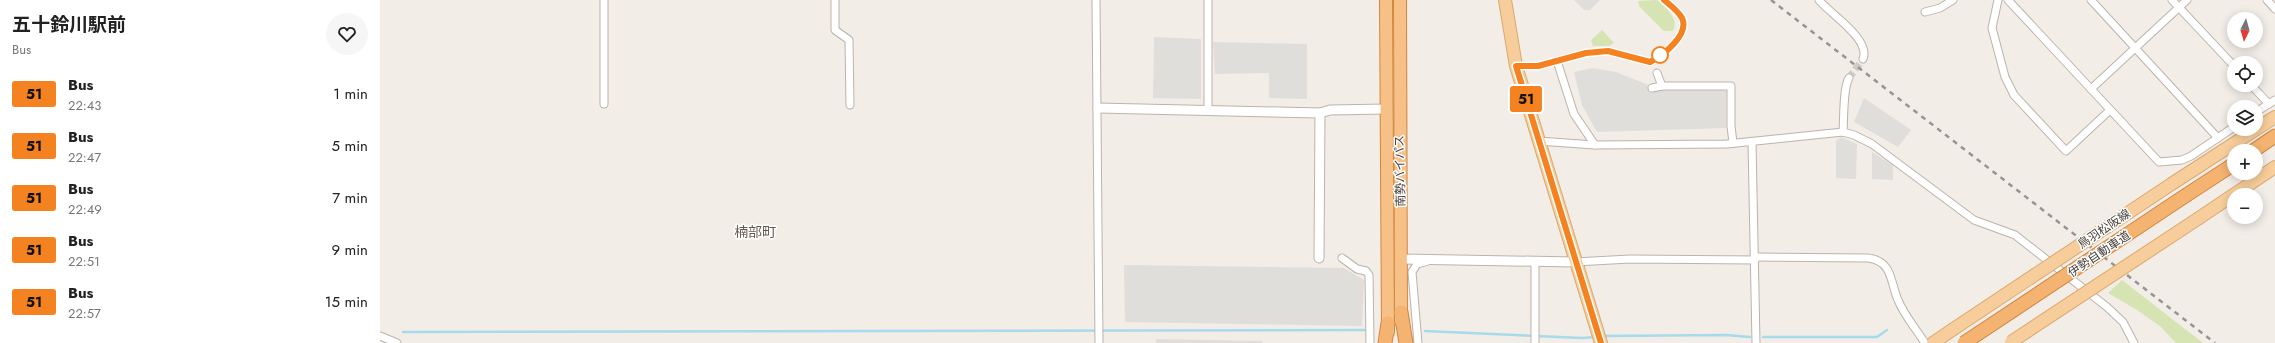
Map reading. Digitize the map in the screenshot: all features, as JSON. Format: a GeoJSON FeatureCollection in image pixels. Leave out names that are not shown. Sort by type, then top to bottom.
{"type":"FeatureCollection","features":[{"type":"Feature","properties":{"kind":"highway","name":"南勢バイパス"},"geometry":{"type":"LineString","coordinates":[[1386,0],[1388,323]]}},
{"type":"Feature","properties":{"kind":"highway","name":"南勢バイパス"},"geometry":{"type":"LineString","coordinates":[[1400,0],[1400,259],[1402,343]]}},
{"type":"Feature","properties":{"kind":"highway"},"geometry":{"type":"LineString","coordinates":[[2263,144],[2275,136]]}},
{"type":"Feature","properties":{"kind":"highway"},"geometry":{"type":"LineString","coordinates":[[2263,154],[2275,146]]}},
{"type":"Feature","properties":{"kind":"highway","name":"伊勢自動車道"},"geometry":{"type":"LineString","coordinates":[[1978,343],[2191,198],[2227,170]]}},
{"type":"Feature","properties":{"kind":"highway","name":"伊勢自動車道"},"geometry":{"type":"LineString","coordinates":[[1964,343],[2191,198],[2227,178]]}},
{"type":"Feature","properties":{"kind":"highway"},"geometry":{"type":"LineString","coordinates":[[1401,312],[1406,343]]}},
{"type":"Feature","properties":{"kind":"highway"},"geometry":{"type":"LineString","coordinates":[[1387,343],[1388,323]]}},
{"type":"Feature","properties":{"kind":"main road"},"geometry":{"type":"LineString","coordinates":[[1504,0],[1516,66],[1575,262],[1601,342]]}},
{"type":"Feature","properties":{"kind":"main road","name":"鳥羽松阪線"},"geometry":{"type":"LineString","coordinates":[[1933,343],[2275,117]]}},
{"type":"Feature","properties":{"kind":"main road"},"geometry":{"type":"LineString","coordinates":[[2010,342],[2275,167]]}},
{"type":"Feature","properties":{"kind":"street"},"geometry":{"type":"LineString","coordinates":[[604,0],[604,104]]}},
{"type":"Feature","properties":{"kind":"street"},"geometry":{"type":"LineString","coordinates":[[835,0],[835,30],[849,40],[850,105]]}},
{"type":"Feature","properties":{"kind":"street"},"geometry":{"type":"LineString","coordinates":[[1096,0],[1099,341]]}},
{"type":"Feature","properties":{"kind":"street"},"geometry":{"type":"LineString","coordinates":[[1208,0],[1208,109]]}},
{"type":"Feature","properties":{"kind":"street"},"geometry":{"type":"LineString","coordinates":[[1819,0],[1858,38],[1864,52],[1863,59]]}},
{"type":"Feature","properties":{"kind":"street"},"geometry":{"type":"LineString","coordinates":[[1925,12],[1940,8],[1953,0]]}},
{"type":"Feature","properties":{"kind":"street"},"geometry":{"type":"LineString","coordinates":[[1998,0],[1992,28],[2005,77],[2014,95],[2066,151],[2110,110]]}},
{"type":"Feature","properties":{"kind":"street"},"geometry":{"type":"LineString","coordinates":[[2008,0],[2160,162],[2186,158],[2227,132]]}},
{"type":"Feature","properties":{"kind":"street"},"geometry":{"type":"LineString","coordinates":[[2091,0],[2218,138]]}},
{"type":"Feature","properties":{"kind":"street"},"geometry":{"type":"LineString","coordinates":[[2172,0],[2227,58]]}},
{"type":"Feature","properties":{"kind":"street"},"geometry":{"type":"LineString","coordinates":[[2091,89],[2187,0]]}},
{"type":"Feature","properties":{"kind":"street"},"geometry":{"type":"LineString","coordinates":[[2267,0],[2275,8]]}},
{"type":"Feature","properties":{"kind":"street"},"geometry":{"type":"LineString","coordinates":[[1557,61],[1574,114],[1595,144]]}},
{"type":"Feature","properties":{"kind":"street"},"geometry":{"type":"LineString","coordinates":[[1657,73],[1662,86]]}},
{"type":"Feature","properties":{"kind":"street"},"geometry":{"type":"LineString","coordinates":[[1843,132],[1845,110],[1844,89],[1849,78]]}},
{"type":"Feature","properties":{"kind":"street"},"geometry":{"type":"LineString","coordinates":[[1652,88],[1662,86],[1731,86],[1730,126],[1733,143]]}},
{"type":"Feature","properties":{"kind":"street"},"geometry":{"type":"LineString","coordinates":[[2260,92],[2272,102],[2263,108]]}},
{"type":"Feature","properties":{"kind":"street"},"geometry":{"type":"LineString","coordinates":[[1098,108],[1208,109],[1320,113],[1330,110],[1386,109]]}},
{"type":"Feature","properties":{"kind":"street"},"geometry":{"type":"LineString","coordinates":[[1319,258],[1320,113]]}},
{"type":"Feature","properties":{"kind":"street"},"geometry":{"type":"LineString","coordinates":[[1538,141],[1595,144],[1733,143],[1843,132],[1854,134],[1872,144],[1974,220],[2015,235],[2107,307],[2123,322],[2134,343]]}},
{"type":"Feature","properties":{"kind":"street"},"geometry":{"type":"LineString","coordinates":[[1752,142],[1756,343]]}},
{"type":"Feature","properties":{"kind":"street"},"geometry":{"type":"LineString","coordinates":[[1342,258],[1357,269],[1366,271],[1369,275],[1370,343]]}},
{"type":"Feature","properties":{"kind":"street"},"geometry":{"type":"LineString","coordinates":[[1400,259],[1575,262],[1630,259],[1868,258],[1880,261],[1892,276],[1900,304],[1925,343]]}},
{"type":"Feature","properties":{"kind":"street"},"geometry":{"type":"LineString","coordinates":[[1418,343],[1412,270],[1417,264],[1435,259]]}},
{"type":"Feature","properties":{"kind":"street"},"geometry":{"type":"LineString","coordinates":[[1535,262],[1535,342]]}},
{"type":"Feature","properties":{"kind":"street"},"geometry":{"type":"LineString","coordinates":[[380,336],[397,343]]}},
{"type":"Feature","properties":{"kind":"green space"},"geometry":{"type":"Polygon","coordinates":[[[1657,0],[1671,14],[1675,22],[1673,31],[1664,31],[1639,6],[1638,1],[1657,0]]]}},
{"type":"Feature","properties":{"kind":"green space"},"geometry":{"type":"Polygon","coordinates":[[[1602,30],[1614,43],[1609,46],[1593,46],[1591,40],[1602,30]]]}},
{"type":"Feature","properties":{"kind":"green space"},"geometry":{"type":"Polygon","coordinates":[[[2122,280],[2203,343],[2176,343],[2160,326],[2108,293],[2122,280]]]}},
{"type":"Feature","properties":{"kind":"shaded area"},"geometry":{"type":"Polygon","coordinates":[[[1574,0],[1600,0],[1590,10],[1584,10],[1574,0]]]}},
{"type":"Feature","properties":{"kind":"shaded area"},"geometry":{"type":"Polygon","coordinates":[[[1154,37],[1201,39],[1201,99],[1153,98],[1154,37]]]}},
{"type":"Feature","properties":{"kind":"shaded area"},"geometry":{"type":"Polygon","coordinates":[[[1213,42],[1307,44],[1307,99],[1269,98],[1269,73],[1215,74],[1213,42]]]}},
{"type":"Feature","properties":{"kind":"shaded area"},"geometry":{"type":"Polygon","coordinates":[[[1592,68],[1616,72],[1659,89],[1726,88],[1726,128],[1597,132],[1582,105],[1574,72],[1592,68]]]}},
{"type":"Feature","properties":{"kind":"shaded area"},"geometry":{"type":"Polygon","coordinates":[[[1864,98],[1911,130],[1898,147],[1854,122],[1864,98]]]}},
{"type":"Feature","properties":{"kind":"shaded area"},"geometry":{"type":"Polygon","coordinates":[[[1841,137],[1857,144],[1856,179],[1836,178],[1836,141],[1841,137]]]}},
{"type":"Feature","properties":{"kind":"shaded area"},"geometry":{"type":"Polygon","coordinates":[[[1872,152],[1893,165],[1893,180],[1872,179],[1872,152]]]}},
{"type":"Feature","properties":{"kind":"shaded area"},"geometry":{"type":"Polygon","coordinates":[[[1124,265],[1344,268],[1364,280],[1362,326],[1125,322],[1124,265]]]}},
{"type":"Feature","properties":{"kind":"shaded area"},"geometry":{"type":"Polygon","coordinates":[[[1156,339],[1262,341],[1262,343],[1156,343],[1156,339]]]}},
{"type":"Feature","properties":{"kind":"waterway"},"geometry":{"type":"LineString","coordinates":[[403,332],[1365,330]]}},
{"type":"Feature","properties":{"kind":"waterway"},"geometry":{"type":"LineString","coordinates":[[1763,337],[1877,337],[1887,330]]}},
{"type":"Feature","properties":{"kind":"waterway"},"geometry":{"type":"LineString","coordinates":[[1425,331],[1582,338],[1595,337]]}},
{"type":"Feature","properties":{"kind":"waterway"},"geometry":{"type":"LineString","coordinates":[[1602,336],[1726,335],[1750,337]]}},
{"type":"Feature","properties":{"kind":"tunnel"},"geometry":{"type":"LineString","coordinates":[[1849,78],[1863,59]]}},
{"type":"Feature","properties":{"kind":"railway"},"geometry":{"type":"LineString","coordinates":[[1771,0],[2215,343]]}},
{"type":"Feature","properties":{"kind":"bus line","name":"51"},"geometry":{"type":"LineString","coordinates":[[1601,343],[1516,66],[1538,66],[1586,53],[1608,51],[1643,62],[1655,60],[1677,40],[1683,26],[1681,17],[1664,0]]}},
{"type":"Feature","properties":{"kind":"district","name":"楠部町"},"geometry":{"type":"Point","coordinates":[755,232]}}]}
